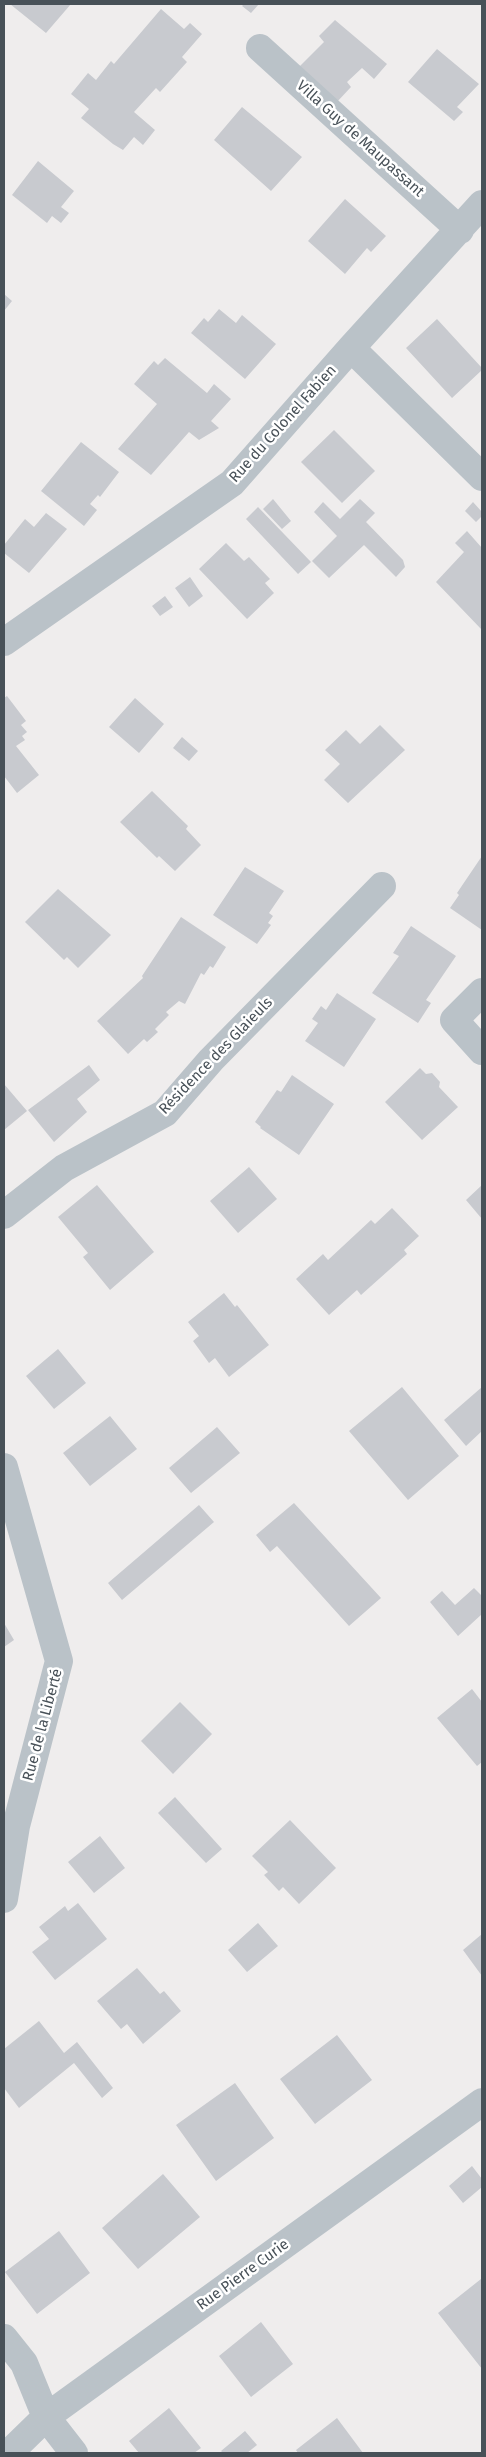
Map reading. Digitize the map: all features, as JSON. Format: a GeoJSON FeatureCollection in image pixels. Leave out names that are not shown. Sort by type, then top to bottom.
{"type":"FeatureCollection","features":[{"type":"Feature","properties":{"kind":"street","name":"Villa Guy de Maupassant"},"geometry":{"type":"LineString","coordinates":[[260,48],[460,230]]}},
{"type":"Feature","properties":{"kind":"street","name":"Rue du Colonel Fabien"},"geometry":{"type":"LineString","coordinates":[[4,642],[232,483],[482,204]]}},
{"type":"Feature","properties":{"kind":"street"},"geometry":{"type":"LineString","coordinates":[[351,348],[482,477]]}},
{"type":"Feature","properties":{"kind":"street","name":"Résidence des Glaieuls"},"geometry":{"type":"LineString","coordinates":[[4,1215],[64,1168],[165,1113],[211,1060],[382,886]]}},
{"type":"Feature","properties":{"kind":"street"},"geometry":{"type":"LineString","coordinates":[[482,992],[454,1020],[482,1051]]}},
{"type":"Feature","properties":{"kind":"street","name":"Rue de la Liberté"},"geometry":{"type":"LineString","coordinates":[[4,1467],[60,1661],[16,1826],[4,1899]]}},
{"type":"Feature","properties":{"kind":"street","name":"Rue Pierre Curie"},"geometry":{"type":"LineString","coordinates":[[9,2453],[46,2417],[482,2102]]}},
{"type":"Feature","properties":{"kind":"street"},"geometry":{"type":"LineString","coordinates":[[4,2338],[24,2363],[46,2417],[74,2453]]}},
{"type":"Feature","properties":{"kind":"building"},"geometry":{"type":"Polygon","coordinates":[[[10,4],[71,4],[46,33],[10,4]]]}},
{"type":"Feature","properties":{"kind":"building"},"geometry":{"type":"Polygon","coordinates":[[[244,4],[259,4],[251,13],[242,6],[244,4]]]}},
{"type":"Feature","properties":{"kind":"building"},"geometry":{"type":"Polygon","coordinates":[[[161,9],[184,29],[190,23],[202,34],[182,57],[187,62],[160,92],[156,88],[134,112],[155,130],[143,145],[134,137],[123,150],[81,118],[89,109],[71,94],[88,73],[96,80],[111,61],[114,64],[161,9]]]}},
{"type":"Feature","properties":{"kind":"building"},"geometry":{"type":"Polygon","coordinates":[[[335,20],[387,64],[374,79],[362,68],[347,82],[351,87],[336,103],[298,68],[324,42],[319,36],[335,20]]]}},
{"type":"Feature","properties":{"kind":"building"},"geometry":{"type":"Polygon","coordinates":[[[437,49],[479,84],[457,107],[463,112],[454,121],[408,82],[437,49]]]}},
{"type":"Feature","properties":{"kind":"building"},"geometry":{"type":"Polygon","coordinates":[[[242,107],[302,157],[271,191],[214,140],[242,107]]]}},
{"type":"Feature","properties":{"kind":"building"},"geometry":{"type":"Polygon","coordinates":[[[38,161],[74,191],[61,207],[69,213],[61,223],[52,216],[47,223],[12,195],[38,161]]]}},
{"type":"Feature","properties":{"kind":"building"},"geometry":{"type":"Polygon","coordinates":[[[345,199],[386,236],[371,252],[367,248],[345,274],[308,241],[345,199]]]}},
{"type":"Feature","properties":{"kind":"building"},"geometry":{"type":"Polygon","coordinates":[[[4,294],[12,301],[4,311],[4,294]]]}},
{"type":"Feature","properties":{"kind":"building"},"geometry":{"type":"Polygon","coordinates":[[[219,309],[236,323],[242,315],[276,344],[245,379],[191,333],[204,318],[208,322],[219,309]]]}},
{"type":"Feature","properties":{"kind":"building"},"geometry":{"type":"Polygon","coordinates":[[[437,319],[482,368],[452,398],[406,348],[437,319]]]}},
{"type":"Feature","properties":{"kind":"building"},"geometry":{"type":"Polygon","coordinates":[[[165,358],[207,393],[214,384],[231,399],[211,421],[219,428],[199,440],[189,432],[151,475],[118,449],[157,404],[134,384],[154,361],[158,365],[165,358]]]}},
{"type":"Feature","properties":{"kind":"building"},"geometry":{"type":"Polygon","coordinates":[[[334,430],[375,471],[342,503],[301,462],[334,430]]]}},
{"type":"Feature","properties":{"kind":"building"},"geometry":{"type":"Polygon","coordinates":[[[81,442],[119,472],[100,497],[98,495],[90,504],[97,510],[84,526],[41,491],[81,442]]]}},
{"type":"Feature","properties":{"kind":"building"},"geometry":{"type":"Polygon","coordinates":[[[273,499],[291,521],[282,529],[263,509],[273,499]]]}},
{"type":"Feature","properties":{"kind":"building"},"geometry":{"type":"Polygon","coordinates":[[[360,499],[375,513],[366,522],[403,560],[405,567],[396,577],[364,545],[329,578],[312,561],[337,536],[314,512],[323,502],[340,519],[360,499]]]}},
{"type":"Feature","properties":{"kind":"building"},"geometry":{"type":"Polygon","coordinates":[[[473,502],[482,512],[482,516],[476,522],[465,511],[473,502]]]}},
{"type":"Feature","properties":{"kind":"building"},"geometry":{"type":"Polygon","coordinates":[[[258,507],[311,562],[298,574],[246,519],[258,507]]]}},
{"type":"Feature","properties":{"kind":"building"},"geometry":{"type":"Polygon","coordinates":[[[46,513],[67,529],[29,573],[4,553],[4,545],[25,519],[34,527],[46,513]]]}},
{"type":"Feature","properties":{"kind":"building"},"geometry":{"type":"Polygon","coordinates":[[[467,531],[482,548],[482,630],[436,582],[464,552],[455,543],[467,531]]]}},
{"type":"Feature","properties":{"kind":"building"},"geometry":{"type":"Polygon","coordinates":[[[226,543],[244,561],[249,557],[270,579],[265,583],[274,593],[247,619],[199,569],[226,543]]]}},
{"type":"Feature","properties":{"kind":"building"},"geometry":{"type":"Polygon","coordinates":[[[190,577],[203,596],[189,607],[175,588],[190,577]]]}},
{"type":"Feature","properties":{"kind":"building"},"geometry":{"type":"Polygon","coordinates":[[[165,596],[173,607],[160,616],[152,606],[165,596]]]}},
{"type":"Feature","properties":{"kind":"building"},"geometry":{"type":"Polygon","coordinates":[[[7,696],[26,721],[21,725],[27,732],[22,736],[25,740],[16,746],[39,775],[17,793],[4,776],[4,698],[7,696]]]}},
{"type":"Feature","properties":{"kind":"building"},"geometry":{"type":"Polygon","coordinates":[[[135,698],[164,724],[139,753],[109,727],[135,698]]]}},
{"type":"Feature","properties":{"kind":"building"},"geometry":{"type":"Polygon","coordinates":[[[380,725],[405,750],[348,803],[324,780],[340,764],[325,750],[346,730],[360,744],[380,725]]]}},
{"type":"Feature","properties":{"kind":"building"},"geometry":{"type":"Polygon","coordinates":[[[182,737],[198,751],[189,761],[173,748],[182,737]]]}},
{"type":"Feature","properties":{"kind":"building"},"geometry":{"type":"Polygon","coordinates":[[[152,791],[188,826],[186,829],[201,845],[175,871],[159,856],[157,858],[120,822],[152,791]]]}},
{"type":"Feature","properties":{"kind":"building"},"geometry":{"type":"Polygon","coordinates":[[[482,856],[482,930],[450,908],[459,895],[457,893],[482,856]]]}},
{"type":"Feature","properties":{"kind":"building"},"geometry":{"type":"Polygon","coordinates":[[[245,867],[284,891],[269,913],[273,916],[268,923],[271,925],[257,944],[213,915],[245,867]]]}},
{"type":"Feature","properties":{"kind":"building"},"geometry":{"type":"Polygon","coordinates":[[[58,889],[111,935],[78,968],[67,957],[64,960],[25,922],[58,889]]]}},
{"type":"Feature","properties":{"kind":"building"},"geometry":{"type":"Polygon","coordinates":[[[181,917],[226,947],[213,968],[210,966],[204,975],[201,973],[185,1004],[179,1001],[166,1012],[169,1015],[155,1029],[158,1032],[147,1042],[144,1039],[128,1054],[97,1021],[143,978],[142,976],[181,917]]]}},
{"type":"Feature","properties":{"kind":"building"},"geometry":{"type":"Polygon","coordinates":[[[411,926],[456,956],[426,1000],[431,1003],[418,1023],[372,993],[399,956],[393,953],[411,926]]]}},
{"type":"Feature","properties":{"kind":"building"},"geometry":{"type":"Polygon","coordinates":[[[337,993],[376,1019],[344,1067],[305,1041],[318,1023],[312,1019],[321,1006],[326,1010],[337,993]]]}},
{"type":"Feature","properties":{"kind":"building"},"geometry":{"type":"Polygon","coordinates":[[[89,1065],[100,1080],[77,1099],[87,1112],[54,1142],[28,1110],[89,1065]]]}},
{"type":"Feature","properties":{"kind":"building"},"geometry":{"type":"Polygon","coordinates":[[[420,1068],[426,1074],[432,1073],[440,1082],[439,1087],[458,1107],[422,1140],[385,1102],[420,1068]]]}},
{"type":"Feature","properties":{"kind":"building"},"geometry":{"type":"Polygon","coordinates":[[[292,1075],[334,1104],[299,1155],[260,1128],[255,1122],[277,1090],[281,1092],[292,1075]]]}},
{"type":"Feature","properties":{"kind":"building"},"geometry":{"type":"Polygon","coordinates":[[[4,1084],[27,1111],[4,1130],[4,1084]]]}},
{"type":"Feature","properties":{"kind":"building"},"geometry":{"type":"Polygon","coordinates":[[[249,1167],[277,1199],[238,1233],[210,1201],[249,1167]]]}},
{"type":"Feature","properties":{"kind":"building"},"geometry":{"type":"Polygon","coordinates":[[[97,1185],[154,1252],[110,1290],[83,1257],[88,1253],[58,1217],[97,1185]]]}},
{"type":"Feature","properties":{"kind":"building"},"geometry":{"type":"Polygon","coordinates":[[[482,1185],[482,1219],[466,1200],[482,1185]]]}},
{"type":"Feature","properties":{"kind":"building"},"geometry":{"type":"Polygon","coordinates":[[[392,1208],[419,1236],[404,1250],[407,1254],[361,1295],[357,1290],[329,1315],[296,1279],[323,1254],[328,1260],[371,1220],[375,1224],[392,1208]]]}},
{"type":"Feature","properties":{"kind":"building"},"geometry":{"type":"Polygon","coordinates":[[[224,1293],[235,1307],[237,1305],[269,1345],[229,1377],[215,1358],[209,1363],[193,1341],[199,1336],[188,1322],[224,1293]]]}},
{"type":"Feature","properties":{"kind":"building"},"geometry":{"type":"Polygon","coordinates":[[[58,1349],[86,1383],[54,1409],[26,1376],[58,1349]]]}},
{"type":"Feature","properties":{"kind":"building"},"geometry":{"type":"Polygon","coordinates":[[[402,1387],[459,1456],[408,1500],[349,1431],[402,1387]]]}},
{"type":"Feature","properties":{"kind":"building"},"geometry":{"type":"Polygon","coordinates":[[[482,1387],[482,1431],[466,1446],[444,1420],[482,1387]]]}},
{"type":"Feature","properties":{"kind":"building"},"geometry":{"type":"Polygon","coordinates":[[[110,1416],[137,1449],[90,1486],[63,1453],[110,1416]]]}},
{"type":"Feature","properties":{"kind":"building"},"geometry":{"type":"Polygon","coordinates":[[[217,1427],[240,1453],[191,1493],[169,1468],[217,1427]]]}},
{"type":"Feature","properties":{"kind":"building"},"geometry":{"type":"Polygon","coordinates":[[[294,1503],[381,1598],[349,1626],[277,1546],[270,1552],[256,1535],[294,1503]]]}},
{"type":"Feature","properties":{"kind":"building"},"geometry":{"type":"Polygon","coordinates":[[[199,1505],[214,1522],[122,1600],[108,1583],[199,1505]]]}},
{"type":"Feature","properties":{"kind":"building"},"geometry":{"type":"Polygon","coordinates":[[[474,1588],[482,1596],[482,1614],[458,1636],[430,1602],[442,1591],[455,1605],[474,1588]]]}},
{"type":"Feature","properties":{"kind":"building"},"geometry":{"type":"Polygon","coordinates":[[[4,1623],[14,1640],[4,1647],[4,1623]]]}},
{"type":"Feature","properties":{"kind":"building"},"geometry":{"type":"Polygon","coordinates":[[[472,1689],[482,1702],[482,1762],[477,1766],[437,1718],[472,1689]]]}},
{"type":"Feature","properties":{"kind":"building"},"geometry":{"type":"Polygon","coordinates":[[[180,1702],[212,1734],[173,1774],[141,1741],[180,1702]]]}},
{"type":"Feature","properties":{"kind":"building"},"geometry":{"type":"Polygon","coordinates":[[[175,1797],[222,1849],[206,1863],[158,1813],[175,1797]]]}},
{"type":"Feature","properties":{"kind":"building"},"geometry":{"type":"Polygon","coordinates":[[[290,1820],[336,1868],[299,1904],[283,1887],[279,1891],[264,1875],[268,1872],[252,1856],[290,1820]]]}},
{"type":"Feature","properties":{"kind":"building"},"geometry":{"type":"Polygon","coordinates":[[[100,1836],[125,1868],[94,1893],[68,1862],[100,1836]]]}},
{"type":"Feature","properties":{"kind":"building"},"geometry":{"type":"Polygon","coordinates":[[[78,1903],[107,1939],[55,1980],[32,1952],[49,1939],[39,1927],[65,1906],[68,1911],[78,1903]]]}},
{"type":"Feature","properties":{"kind":"building"},"geometry":{"type":"Polygon","coordinates":[[[258,1923],[278,1946],[247,1972],[228,1950],[258,1923]]]}},
{"type":"Feature","properties":{"kind":"building"},"geometry":{"type":"Polygon","coordinates":[[[482,1934],[482,1976],[463,1950],[482,1934]]]}},
{"type":"Feature","properties":{"kind":"building"},"geometry":{"type":"Polygon","coordinates":[[[137,1968],[160,1994],[164,1991],[181,2011],[143,2044],[127,2024],[121,2029],[97,2001],[137,1968]]]}},
{"type":"Feature","properties":{"kind":"building"},"geometry":{"type":"Polygon","coordinates":[[[39,2021],[64,2053],[77,2042],[113,2088],[102,2098],[74,2063],[19,2108],[4,2088],[4,2049],[39,2021]]]}},
{"type":"Feature","properties":{"kind":"building"},"geometry":{"type":"Polygon","coordinates":[[[337,2035],[372,2080],[315,2124],[280,2079],[337,2035]]]}},
{"type":"Feature","properties":{"kind":"building"},"geometry":{"type":"Polygon","coordinates":[[[235,2083],[274,2138],[216,2181],[176,2125],[235,2083]]]}},
{"type":"Feature","properties":{"kind":"building"},"geometry":{"type":"Polygon","coordinates":[[[472,2166],[482,2179],[482,2187],[463,2203],[449,2186],[472,2166]]]}},
{"type":"Feature","properties":{"kind":"building"},"geometry":{"type":"Polygon","coordinates":[[[163,2174],[200,2217],[138,2269],[102,2228],[163,2174]]]}},
{"type":"Feature","properties":{"kind":"building"},"geometry":{"type":"Polygon","coordinates":[[[59,2231],[90,2273],[37,2314],[5,2272],[59,2231]]]}},
{"type":"Feature","properties":{"kind":"building"},"geometry":{"type":"Polygon","coordinates":[[[482,2280],[482,2369],[438,2313],[482,2280]]]}},
{"type":"Feature","properties":{"kind":"building"},"geometry":{"type":"Polygon","coordinates":[[[261,2322],[293,2364],[251,2397],[219,2356],[261,2322]]]}},
{"type":"Feature","properties":{"kind":"building"},"geometry":{"type":"Polygon","coordinates":[[[169,2408],[201,2448],[194,2453],[139,2453],[129,2441],[169,2408]]]}},
{"type":"Feature","properties":{"kind":"building"},"geometry":{"type":"Polygon","coordinates":[[[337,2418],[363,2453],[298,2453],[296,2450],[337,2418]]]}},
{"type":"Feature","properties":{"kind":"building"},"geometry":{"type":"Polygon","coordinates":[[[245,2431],[257,2445],[247,2453],[223,2453],[221,2451],[245,2431]]]}}]}
